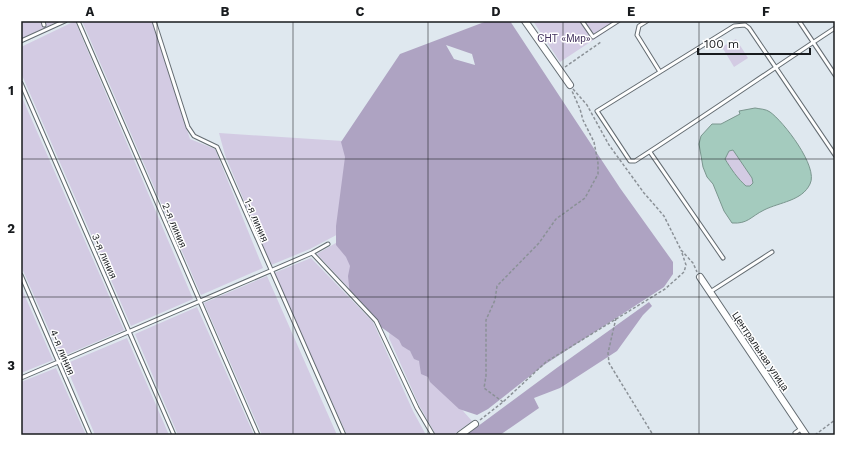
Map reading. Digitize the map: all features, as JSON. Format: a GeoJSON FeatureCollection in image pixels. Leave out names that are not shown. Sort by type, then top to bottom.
{"type":"FeatureCollection","features":[{"type":"Feature","properties":{"kind":"street"},"geometry":{"type":"LineString","coordinates":[[525,21],[561,70],[570,85]]}},
{"type":"Feature","properties":{"kind":"street","name":"Центральная улица"},"geometry":{"type":"LineString","coordinates":[[700,277],[806,435]]}},
{"type":"Feature","properties":{"kind":"street"},"geometry":{"type":"LineString","coordinates":[[460,435],[475,424]]}},
{"type":"Feature","properties":{"kind":"lane"},"geometry":{"type":"LineString","coordinates":[[43,21],[44,25]]}},
{"type":"Feature","properties":{"kind":"lane"},"geometry":{"type":"LineString","coordinates":[[21,41],[65,21]]}},
{"type":"Feature","properties":{"kind":"lane","name":"2-я линия"},"geometry":{"type":"LineString","coordinates":[[78,21],[258,435]]}},
{"type":"Feature","properties":{"kind":"lane","name":"1-я линия"},"geometry":{"type":"LineString","coordinates":[[154,21],[188,127],[194,136],[217,147],[344,435]]}},
{"type":"Feature","properties":{"kind":"lane"},"geometry":{"type":"LineString","coordinates":[[582,21],[593,37],[618,21]]}},
{"type":"Feature","properties":{"kind":"lane"},"geometry":{"type":"LineString","coordinates":[[647,21],[639,26],[637,35],[660,72]]}},
{"type":"Feature","properties":{"kind":"lane"},"geometry":{"type":"LineString","coordinates":[[799,21],[835,74]]}},
{"type":"Feature","properties":{"kind":"lane"},"geometry":{"type":"LineString","coordinates":[[835,28],[813,42],[775,68],[635,162],[630,161],[598,111],[739,24],[749,28],[775,68],[835,155]]}},
{"type":"Feature","properties":{"kind":"lane","name":"3-я линия"},"geometry":{"type":"LineString","coordinates":[[21,83],[174,435]]}},
{"type":"Feature","properties":{"kind":"lane"},"geometry":{"type":"LineString","coordinates":[[650,152],[723,258]]}},
{"type":"Feature","properties":{"kind":"lane"},"geometry":{"type":"LineString","coordinates":[[21,378],[312,253],[328,244]]}},
{"type":"Feature","properties":{"kind":"lane"},"geometry":{"type":"LineString","coordinates":[[710,292],[772,252]]}},
{"type":"Feature","properties":{"kind":"lane"},"geometry":{"type":"LineString","coordinates":[[312,253],[376,321],[417,408],[433,435]]}},
{"type":"Feature","properties":{"kind":"lane","name":"4-я линия"},"geometry":{"type":"LineString","coordinates":[[21,275],[90,435]]}},
{"type":"Feature","properties":{"kind":"lane"},"geometry":{"type":"LineString","coordinates":[[795,433],[802,428]]}},
{"type":"Feature","properties":{"kind":"path"},"geometry":{"type":"LineString","coordinates":[[561,70],[600,42]]}},
{"type":"Feature","properties":{"kind":"path"},"geometry":{"type":"LineString","coordinates":[[475,424],[503,402],[546,362],[665,289],[684,272],[686,265],[681,250],[664,216],[644,193],[609,145],[587,105],[570,85]]}},
{"type":"Feature","properties":{"kind":"path"},"geometry":{"type":"LineString","coordinates":[[503,402],[484,388],[486,376],[486,320],[495,300],[497,286],[538,243],[556,219],[585,198],[598,174],[598,163],[594,142],[583,120],[570,85]]}},
{"type":"Feature","properties":{"kind":"path"},"geometry":{"type":"LineString","coordinates":[[681,250],[693,263],[700,277]]}},
{"type":"Feature","properties":{"kind":"path"},"geometry":{"type":"LineString","coordinates":[[616,318],[608,353],[609,363],[652,435]]}},
{"type":"Feature","properties":{"kind":"path"},"geometry":{"type":"LineString","coordinates":[[815,435],[835,420]]}},
{"type":"Feature","properties":{"kind":"green space"},"geometry":{"type":"Polygon","coordinates":[[[21,21],[59,21],[21,39],[21,21]]]}},
{"type":"Feature","properties":{"kind":"green space"},"geometry":{"type":"Polygon","coordinates":[[[75,21],[193,299],[131,326],[21,73],[21,47],[75,21]]]}},
{"type":"Feature","properties":{"kind":"green space"},"geometry":{"type":"Polygon","coordinates":[[[82,21],[152,21],[190,139],[215,149],[263,268],[201,295],[82,21]]]}},
{"type":"Feature","properties":{"kind":"green space","name":"СНТ «Мир»"},"geometry":{"type":"Polygon","coordinates":[[[533,21],[622,21],[560,62],[533,21]]]}},
{"type":"Feature","properties":{"kind":"green space"},"geometry":{"type":"Polygon","coordinates":[[[736,39],[748,58],[734,67],[722,47],[736,39]]]}},
{"type":"Feature","properties":{"kind":"green space"},"geometry":{"type":"Polygon","coordinates":[[[21,95],[124,330],[61,357],[21,266],[21,95]]]}},
{"type":"Feature","properties":{"kind":"green space"},"geometry":{"type":"Polygon","coordinates":[[[219,133],[343,141],[347,159],[344,231],[310,249],[271,265],[225,155],[219,133]]]}},
{"type":"Feature","properties":{"kind":"green space"},"geometry":{"type":"Polygon","coordinates":[[[733,149],[752,178],[753,183],[750,186],[746,186],[740,180],[725,159],[729,151],[733,149]]]}},
{"type":"Feature","properties":{"kind":"green space"},"geometry":{"type":"Polygon","coordinates":[[[346,237],[355,295],[317,254],[346,237]]]}},
{"type":"Feature","properties":{"kind":"green space"},"geometry":{"type":"Polygon","coordinates":[[[311,258],[373,322],[413,411],[426,435],[347,435],[274,273],[311,258]]]}},
{"type":"Feature","properties":{"kind":"green space"},"geometry":{"type":"Polygon","coordinates":[[[267,276],[337,435],[262,435],[204,303],[267,276]]]}},
{"type":"Feature","properties":{"kind":"green space"},"geometry":{"type":"Polygon","coordinates":[[[21,287],[53,360],[21,373],[21,287]]]}},
{"type":"Feature","properties":{"kind":"green space"},"geometry":{"type":"Polygon","coordinates":[[[197,307],[254,435],[178,435],[135,334],[197,307]]]}},
{"type":"Feature","properties":{"kind":"green space"},"geometry":{"type":"Polygon","coordinates":[[[390,329],[472,421],[453,435],[436,435],[419,405],[389,338],[390,329]]]}},
{"type":"Feature","properties":{"kind":"green space"},"geometry":{"type":"Polygon","coordinates":[[[127,338],[169,435],[95,435],[65,364],[127,338]]]}},
{"type":"Feature","properties":{"kind":"green space"},"geometry":{"type":"Polygon","coordinates":[[[56,368],[86,435],[21,435],[21,382],[56,368]]]}},
{"type":"Feature","properties":{"kind":"shaded area"},"geometry":{"type":"Polygon","coordinates":[[[487,21],[510,21],[620,188],[673,262],[673,274],[664,287],[544,365],[488,409],[477,415],[459,409],[430,382],[428,377],[421,374],[419,361],[414,359],[410,351],[402,346],[399,340],[381,327],[350,296],[348,276],[350,266],[346,257],[336,245],[336,226],[345,157],[341,142],[400,54],[487,21]],[[446,45],[454,59],[475,65],[472,54],[446,45]]]}},
{"type":"Feature","properties":{"kind":"shaded area"},"geometry":{"type":"Polygon","coordinates":[[[755,108],[768,111],[776,117],[791,134],[805,156],[811,176],[810,184],[806,190],[796,198],[770,207],[745,221],[732,223],[724,211],[713,184],[707,177],[703,167],[699,144],[701,136],[712,124],[721,124],[740,114],[739,111],[755,108]],[[733,150],[729,151],[725,159],[737,177],[746,186],[750,186],[753,183],[752,178],[733,150]]]}},
{"type":"Feature","properties":{"kind":"shaded area"},"geometry":{"type":"Polygon","coordinates":[[[649,302],[652,306],[643,315],[617,351],[560,388],[534,398],[539,408],[500,435],[466,435],[558,367],[649,302]]]}}]}
